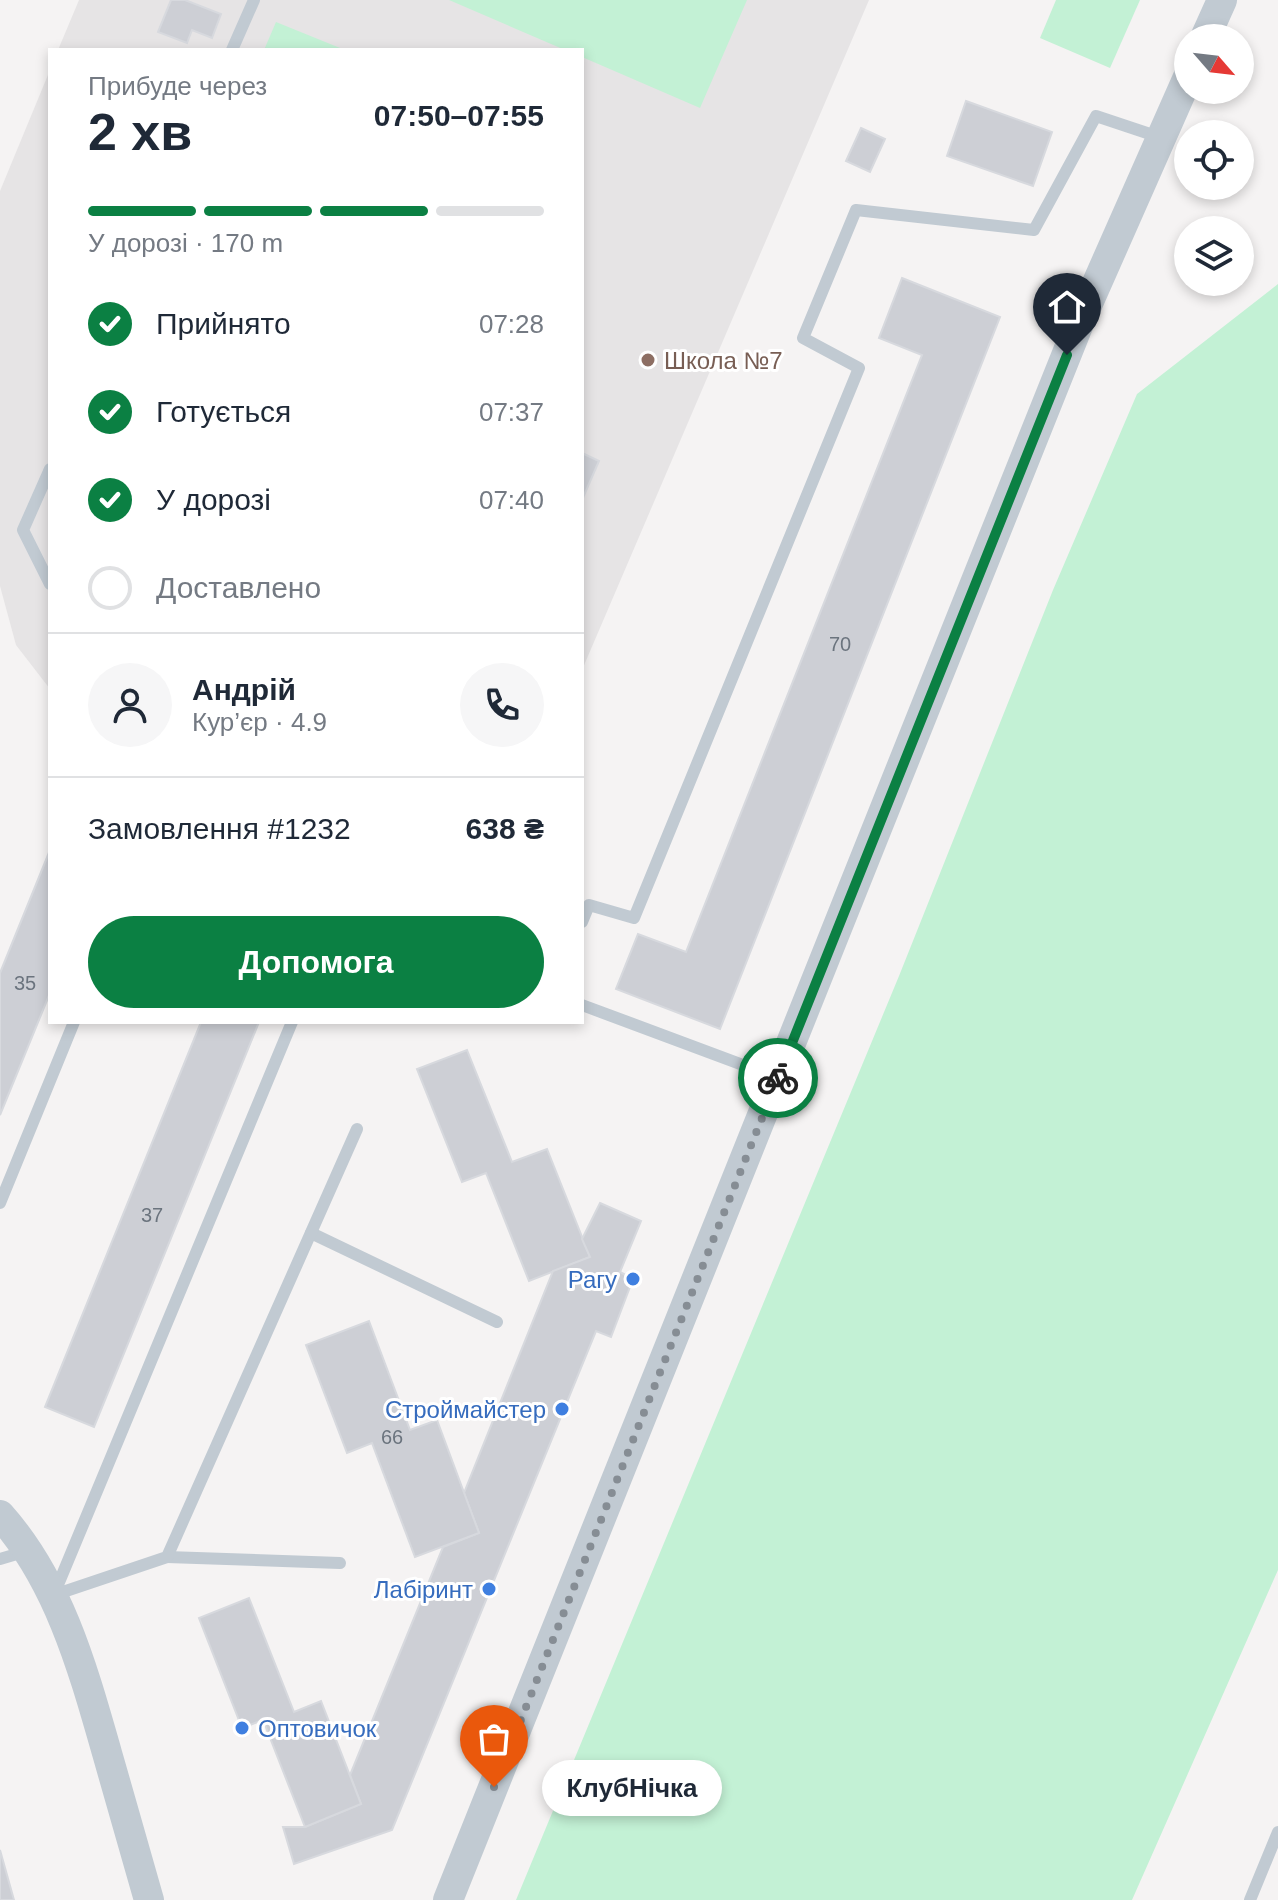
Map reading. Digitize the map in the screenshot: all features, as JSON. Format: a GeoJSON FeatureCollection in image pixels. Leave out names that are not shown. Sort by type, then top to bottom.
{"type":"FeatureCollection","features":[{"type":"Feature","properties":{"kind":"street"},"geometry":{"type":"LineString","coordinates":[[1211,24],[1222,0]]}},
{"type":"Feature","properties":{"kind":"street"},"geometry":{"type":"LineString","coordinates":[[448,1900],[1078,326],[1176,104]]}},
{"type":"Feature","properties":{"kind":"street"},"geometry":{"type":"LineString","coordinates":[[0,1515],[13,1555],[54,1595],[83,1669],[149,1900]]}},
{"type":"Feature","properties":{"kind":"lane"},"geometry":{"type":"LineString","coordinates":[[233,48],[254,0]]}},
{"type":"Feature","properties":{"kind":"lane"},"geometry":{"type":"LineString","coordinates":[[584,917],[589,905],[634,918],[859,368],[803,338],[856,210],[1034,230],[1096,116],[1161,138]]}},
{"type":"Feature","properties":{"kind":"lane"},"geometry":{"type":"LineString","coordinates":[[48,474],[23,530],[48,580]]}},
{"type":"Feature","properties":{"kind":"lane"},"geometry":{"type":"LineString","coordinates":[[584,1006],[778,1078]]}},
{"type":"Feature","properties":{"kind":"lane"},"geometry":{"type":"LineString","coordinates":[[0,1203],[73,1024]]}},
{"type":"Feature","properties":{"kind":"lane"},"geometry":{"type":"LineString","coordinates":[[54,1595],[291,1024]]}},
{"type":"Feature","properties":{"kind":"lane"},"geometry":{"type":"LineString","coordinates":[[167,1557],[357,1129]]}},
{"type":"Feature","properties":{"kind":"lane"},"geometry":{"type":"LineString","coordinates":[[311,1233],[497,1322]]}},
{"type":"Feature","properties":{"kind":"lane"},"geometry":{"type":"LineString","coordinates":[[54,1595],[167,1557],[340,1563]]}},
{"type":"Feature","properties":{"kind":"lane"},"geometry":{"type":"LineString","coordinates":[[1250,1900],[1278,1832]]}},
{"type":"Feature","properties":{"kind":"shaded area","name":"Школа №7"},"geometry":{"type":"Polygon","coordinates":[[[79,0],[869,0],[584,665],[584,48],[59,48],[79,0]]]}},
{"type":"Feature","properties":{"kind":"shaded area"},"geometry":{"type":"Polygon","coordinates":[[[48,75],[48,686],[16,645],[0,586],[0,191],[48,75]]]}},
{"type":"Feature","properties":{"kind":"green space"},"geometry":{"type":"Polygon","coordinates":[[[449,0],[747,0],[700,108],[584,58],[584,48],[560,48],[449,0]]]}},
{"type":"Feature","properties":{"kind":"green space"},"geometry":{"type":"Polygon","coordinates":[[[1056,0],[1140,0],[1110,68],[1040,38],[1056,0]]]}},
{"type":"Feature","properties":{"kind":"green space"},"geometry":{"type":"Polygon","coordinates":[[[276,22],[340,48],[265,48],[276,22]]]}},
{"type":"Feature","properties":{"kind":"green space"},"geometry":{"type":"Polygon","coordinates":[[[1278,284],[1278,1570],[1132,1900],[516,1900],[899,976],[1053,590],[1137,394],[1278,284]]]}},
{"type":"Feature","properties":{"kind":"building"},"geometry":{"type":"Polygon","coordinates":[[[171,0],[185,0],[221,14],[212,38],[192,30],[187,43],[158,32],[171,0]]]}},
{"type":"Feature","properties":{"kind":"building"},"geometry":{"type":"Polygon","coordinates":[[[966,101],[1052,132],[1033,186],[947,156],[966,101]]]}},
{"type":"Feature","properties":{"kind":"building"},"geometry":{"type":"Polygon","coordinates":[[[861,128],[885,139],[870,172],[846,161],[861,128]]]}},
{"type":"Feature","properties":{"kind":"building"},"geometry":{"type":"Polygon","coordinates":[[[902,278],[1000,317],[720,1029],[616,989],[638,934],[686,952],[922,355],[879,338],[902,278]]]}},
{"type":"Feature","properties":{"kind":"building"},"geometry":{"type":"Polygon","coordinates":[[[584,454],[599,461],[584,495],[584,454]]]}},
{"type":"Feature","properties":{"kind":"building"},"geometry":{"type":"Polygon","coordinates":[[[48,855],[48,998],[0,1115],[0,973],[48,855]]]}},
{"type":"Feature","properties":{"kind":"building"},"geometry":{"type":"Polygon","coordinates":[[[200,1024],[258,1024],[94,1427],[45,1407],[200,1024]]]}},
{"type":"Feature","properties":{"kind":"building"},"geometry":{"type":"Polygon","coordinates":[[[467,1050],[512,1162],[547,1149],[590,1257],[529,1281],[486,1173],[462,1182],[417,1069],[467,1050]]]}},
{"type":"Feature","properties":{"kind":"building"},"geometry":{"type":"Polygon","coordinates":[[[600,1203],[641,1221],[620,1272],[633,1279],[611,1337],[596,1331],[392,1830],[294,1864],[283,1827],[305,1827],[361,1804],[350,1775],[443,1547],[479,1533],[464,1493],[553,1271],[590,1257],[582,1239],[600,1203]]]}},
{"type":"Feature","properties":{"kind":"building"},"geometry":{"type":"Polygon","coordinates":[[[369,1321],[410,1430],[437,1420],[479,1533],[415,1557],[372,1443],[347,1453],[306,1345],[369,1321]]]}},
{"type":"Feature","properties":{"kind":"building"},"geometry":{"type":"Polygon","coordinates":[[[249,1598],[294,1712],[321,1701],[361,1804],[305,1827],[263,1720],[242,1728],[199,1618],[249,1598]]]}},
{"type":"Feature","properties":{"kind":"building"},"geometry":{"type":"Polygon","coordinates":[[[0,1850],[14,1900],[0,1900],[0,1850]]]}},
{"type":"Feature","properties":{"kind":"way so far"},"geometry":{"type":"LineString","coordinates":[[494,1787],[778,1078]]}},
{"type":"Feature","properties":{"kind":"place","name":"Школа №7"},"geometry":{"type":"Point","coordinates":[648,360]}},
{"type":"Feature","properties":{"kind":"place","name":"Рагу"},"geometry":{"type":"Point","coordinates":[633,1279]}},
{"type":"Feature","properties":{"kind":"place","name":"Строймайстер"},"geometry":{"type":"Point","coordinates":[562,1409]}},
{"type":"Feature","properties":{"kind":"place","name":"Лабіринт"},"geometry":{"type":"Point","coordinates":[489,1589]}},
{"type":"Feature","properties":{"kind":"place","name":"Оптовичок"},"geometry":{"type":"Point","coordinates":[242,1728]}},
{"type":"Feature","properties":{"kind":"place","name":"КлубНічка"},"geometry":{"type":"Point","coordinates":[494,1787]}},
{"type":"Feature","properties":{"kind":"route"},"geometry":{"type":"LineString","coordinates":[[778,1078],[1067,355]]}}]}
